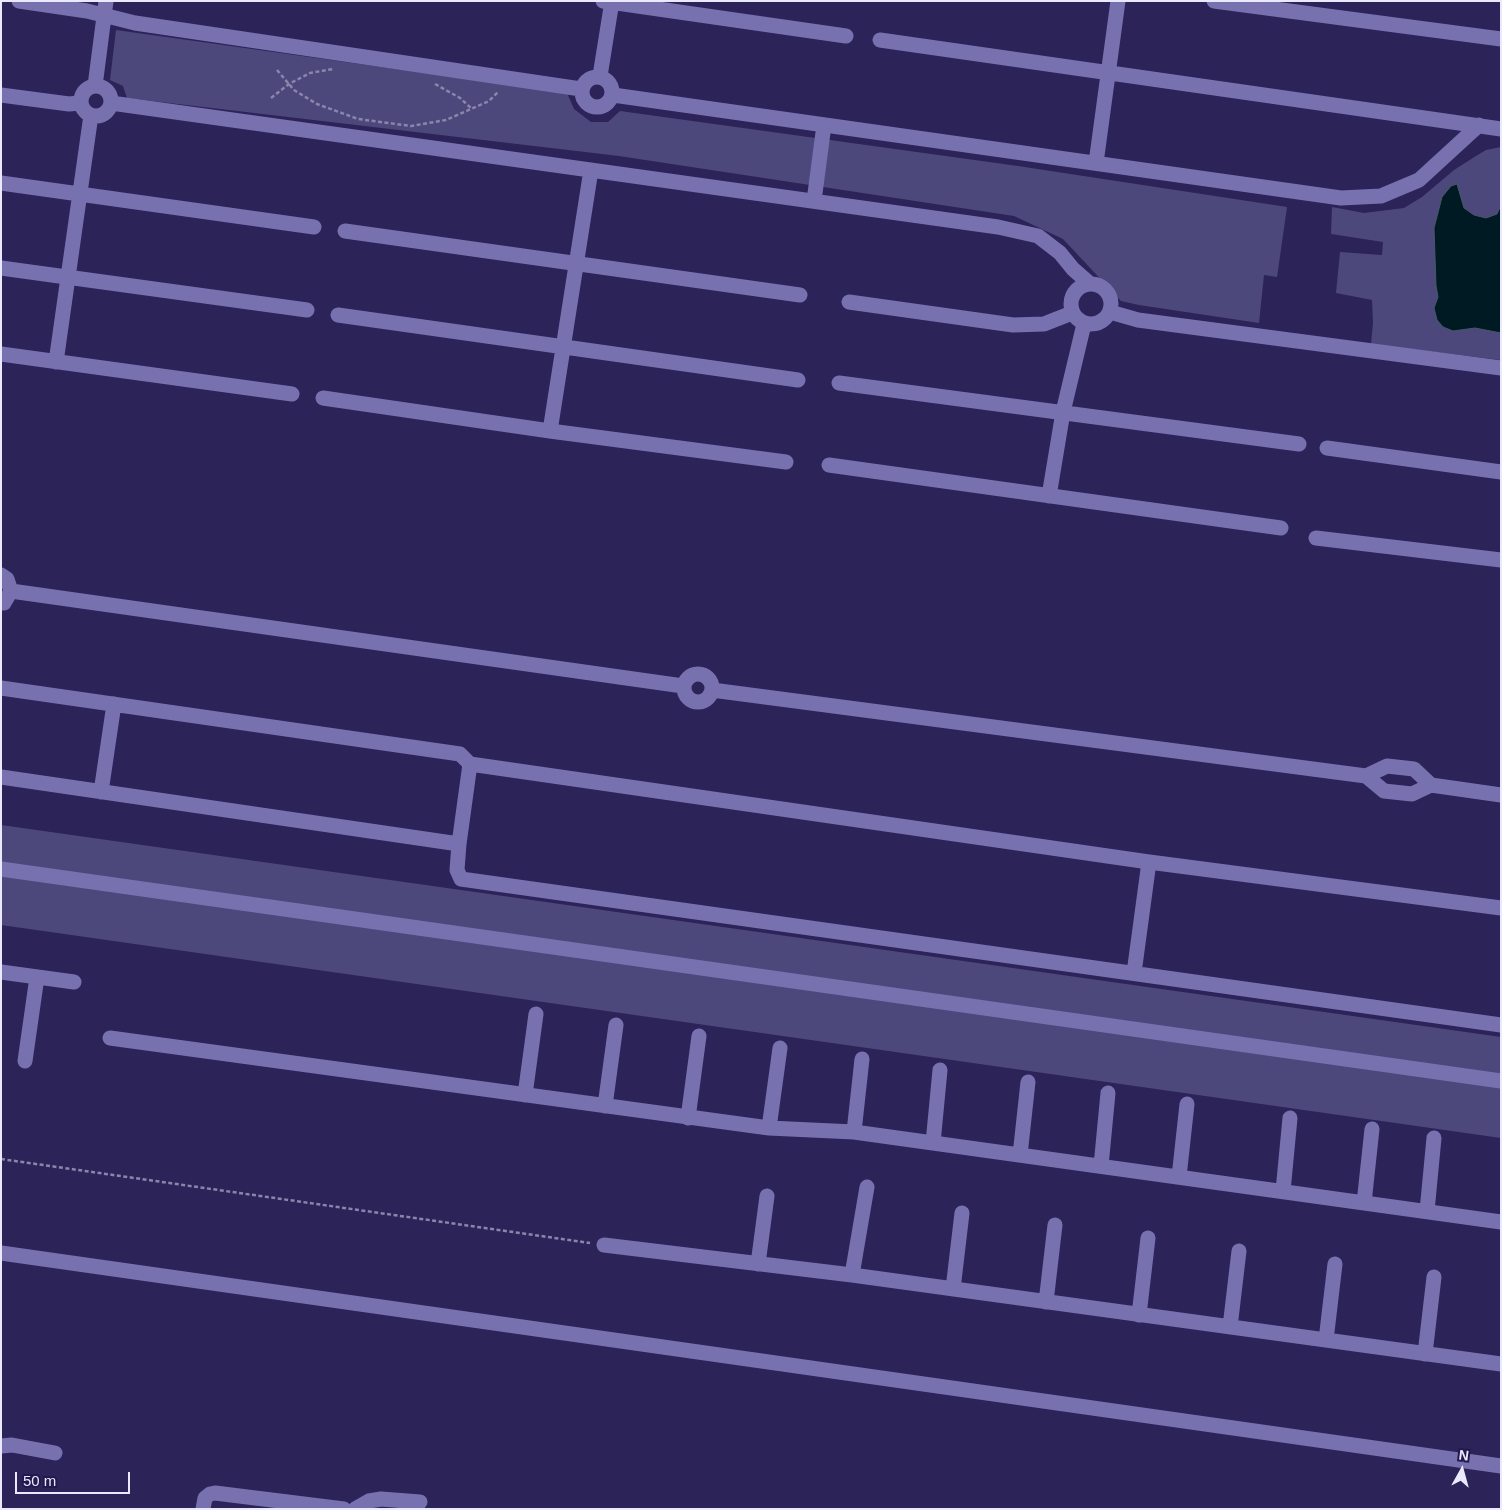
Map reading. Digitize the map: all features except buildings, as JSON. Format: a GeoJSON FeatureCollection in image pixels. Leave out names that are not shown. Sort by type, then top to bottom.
{"type":"FeatureCollection","features":[{"type":"Feature","properties":{"kind":"street"},"geometry":{"type":"LineString","coordinates":[[19,1],[87,11],[105,8],[135,23],[581,89]]}},
{"type":"Feature","properties":{"kind":"street"},"geometry":{"type":"LineString","coordinates":[[1096,164],[1118,1]]}},
{"type":"Feature","properties":{"kind":"street"},"geometry":{"type":"LineString","coordinates":[[1214,1],[1501,40]]}},
{"type":"Feature","properties":{"kind":"street"},"geometry":{"type":"LineString","coordinates":[[600,76],[608,2],[846,36]]}},
{"type":"Feature","properties":{"kind":"street"},"geometry":{"type":"LineString","coordinates":[[95,86],[105,8]]}},
{"type":"Feature","properties":{"kind":"street"},"geometry":{"type":"LineString","coordinates":[[880,40],[1501,129]]}},
{"type":"Feature","properties":{"kind":"street"},"geometry":{"type":"LineString","coordinates":[[600,76],[610,83],[613,95],[606,105],[594,108],[584,101],[581,89],[588,78],[600,76]]}},
{"type":"Feature","properties":{"kind":"street"},"geometry":{"type":"LineString","coordinates":[[95,86],[103,88],[108,92],[111,103],[107,112],[99,116],[91,115],[84,110],[80,103],[82,95],[88,88],[95,86]]}},
{"type":"Feature","properties":{"kind":"street"},"geometry":{"type":"LineString","coordinates":[[1,95],[69,104],[80,103]]}},
{"type":"Feature","properties":{"kind":"street"},"geometry":{"type":"LineString","coordinates":[[613,95],[1341,198],[1381,196],[1419,180],[1479,125]]}},
{"type":"Feature","properties":{"kind":"street"},"geometry":{"type":"LineString","coordinates":[[111,103],[998,227],[1038,236],[1060,253],[1073,270],[1089,283],[1101,286],[1111,299],[1110,312],[1105,320],[1094,325],[1084,324],[1072,314],[1070,298],[1078,288],[1089,283]]}},
{"type":"Feature","properties":{"kind":"street"},"geometry":{"type":"LineString","coordinates":[[56,362],[91,115]]}},
{"type":"Feature","properties":{"kind":"street"},"geometry":{"type":"LineString","coordinates":[[814,201],[824,125]]}},
{"type":"Feature","properties":{"kind":"street"},"geometry":{"type":"LineString","coordinates":[[550,431],[591,170]]}},
{"type":"Feature","properties":{"kind":"street"},"geometry":{"type":"LineString","coordinates":[[1,183],[314,227]]}},
{"type":"Feature","properties":{"kind":"street"},"geometry":{"type":"LineString","coordinates":[[345,231],[800,295]]}},
{"type":"Feature","properties":{"kind":"street"},"geometry":{"type":"LineString","coordinates":[[1,268],[307,310]]}},
{"type":"Feature","properties":{"kind":"street"},"geometry":{"type":"LineString","coordinates":[[849,302],[1013,325],[1044,324],[1072,314]]}},
{"type":"Feature","properties":{"kind":"street"},"geometry":{"type":"LineString","coordinates":[[1110,312],[1138,320],[1501,368]]}},
{"type":"Feature","properties":{"kind":"street"},"geometry":{"type":"LineString","coordinates":[[338,315],[798,380]]}},
{"type":"Feature","properties":{"kind":"street"},"geometry":{"type":"LineString","coordinates":[[1049,496],[1063,412],[1084,324]]}},
{"type":"Feature","properties":{"kind":"street"},"geometry":{"type":"LineString","coordinates":[[1,354],[292,394]]}},
{"type":"Feature","properties":{"kind":"street"},"geometry":{"type":"LineString","coordinates":[[840,383],[1299,444]]}},
{"type":"Feature","properties":{"kind":"street"},"geometry":{"type":"LineString","coordinates":[[323,398],[550,431],[786,462]]}},
{"type":"Feature","properties":{"kind":"street"},"geometry":{"type":"LineString","coordinates":[[1327,448],[1501,472]]}},
{"type":"Feature","properties":{"kind":"street"},"geometry":{"type":"LineString","coordinates":[[829,465],[1281,528]]}},
{"type":"Feature","properties":{"kind":"street"},"geometry":{"type":"LineString","coordinates":[[1316,538],[1501,560]]}},
{"type":"Feature","properties":{"kind":"street"},"geometry":{"type":"LineString","coordinates":[[1,575],[7,579],[6,597],[683,686]]}},
{"type":"Feature","properties":{"kind":"street"},"geometry":{"type":"LineString","coordinates":[[700,674],[710,680],[712,690],[707,700],[696,703],[686,697],[683,686],[689,677],[700,674]]}},
{"type":"Feature","properties":{"kind":"street"},"geometry":{"type":"LineString","coordinates":[[1,688],[460,754],[470,764],[1149,862],[1501,908]]}},
{"type":"Feature","properties":{"kind":"street"},"geometry":{"type":"LineString","coordinates":[[712,690],[1366,776],[1384,791],[1412,794],[1431,785],[1501,795]]}},
{"type":"Feature","properties":{"kind":"street"},"geometry":{"type":"LineString","coordinates":[[102,792],[114,704]]}},
{"type":"Feature","properties":{"kind":"street"},"geometry":{"type":"LineString","coordinates":[[470,764],[459,844],[457,870],[461,879],[1501,1025]]}},
{"type":"Feature","properties":{"kind":"street"},"geometry":{"type":"LineString","coordinates":[[1366,776],[1387,766],[1414,769],[1431,785]]}},
{"type":"Feature","properties":{"kind":"street"},"geometry":{"type":"LineString","coordinates":[[1,778],[459,844]]}},
{"type":"Feature","properties":{"kind":"street"},"geometry":{"type":"LineString","coordinates":[[1134,974],[1149,862]]}},
{"type":"Feature","properties":{"kind":"street"},"geometry":{"type":"LineString","coordinates":[[1,869],[1501,1081]]}},
{"type":"Feature","properties":{"kind":"street"},"geometry":{"type":"LineString","coordinates":[[1,972],[74,982]]}},
{"type":"Feature","properties":{"kind":"street"},"geometry":{"type":"LineString","coordinates":[[26,1062],[37,977]]}},
{"type":"Feature","properties":{"kind":"street"},"geometry":{"type":"LineString","coordinates":[[525,1095],[536,1014]]}},
{"type":"Feature","properties":{"kind":"street"},"geometry":{"type":"LineString","coordinates":[[605,1106],[616,1025]]}},
{"type":"Feature","properties":{"kind":"street"},"geometry":{"type":"LineString","coordinates":[[688,1118],[699,1036]]}},
{"type":"Feature","properties":{"kind":"street"},"geometry":{"type":"LineString","coordinates":[[110,1038],[688,1118],[769,1128],[854,1132],[1501,1222]]}},
{"type":"Feature","properties":{"kind":"street"},"geometry":{"type":"LineString","coordinates":[[769,1128],[780,1048]]}},
{"type":"Feature","properties":{"kind":"street"},"geometry":{"type":"LineString","coordinates":[[854,1132],[862,1059]]}},
{"type":"Feature","properties":{"kind":"street"},"geometry":{"type":"LineString","coordinates":[[933,1143],[940,1070]]}},
{"type":"Feature","properties":{"kind":"street"},"geometry":{"type":"LineString","coordinates":[[1020,1155],[1028,1082]]}},
{"type":"Feature","properties":{"kind":"street"},"geometry":{"type":"LineString","coordinates":[[1101,1166],[1108,1093]]}},
{"type":"Feature","properties":{"kind":"street"},"geometry":{"type":"LineString","coordinates":[[1179,1177],[1187,1104]]}},
{"type":"Feature","properties":{"kind":"street"},"geometry":{"type":"LineString","coordinates":[[1283,1191],[1290,1118]]}},
{"type":"Feature","properties":{"kind":"street"},"geometry":{"type":"LineString","coordinates":[[1364,1203],[1372,1129]]}},
{"type":"Feature","properties":{"kind":"street"},"geometry":{"type":"LineString","coordinates":[[1427,1211],[1434,1138]]}},
{"type":"Feature","properties":{"kind":"street"},"geometry":{"type":"LineString","coordinates":[[852,1275],[867,1187]]}},
{"type":"Feature","properties":{"kind":"street"},"geometry":{"type":"LineString","coordinates":[[758,1264],[767,1196]]}},
{"type":"Feature","properties":{"kind":"street"},"geometry":{"type":"LineString","coordinates":[[952,1289],[962,1213]]}},
{"type":"Feature","properties":{"kind":"street"},"geometry":{"type":"LineString","coordinates":[[1046,1302],[1055,1226]]}},
{"type":"Feature","properties":{"kind":"street"},"geometry":{"type":"LineString","coordinates":[[1139,1315],[1148,1238]]}},
{"type":"Feature","properties":{"kind":"street"},"geometry":{"type":"LineString","coordinates":[[604,1245],[852,1275],[1501,1364]]}},
{"type":"Feature","properties":{"kind":"street"},"geometry":{"type":"LineString","coordinates":[[1230,1327],[1239,1251]]}},
{"type":"Feature","properties":{"kind":"street"},"geometry":{"type":"LineString","coordinates":[[1,1253],[1501,1466]]}},
{"type":"Feature","properties":{"kind":"street"},"geometry":{"type":"LineString","coordinates":[[1326,1340],[1335,1264]]}},
{"type":"Feature","properties":{"kind":"street"},"geometry":{"type":"LineString","coordinates":[[1425,1354],[1434,1277]]}},
{"type":"Feature","properties":{"kind":"street"},"geometry":{"type":"LineString","coordinates":[[1,1446],[12,1445],[55,1452]]}},
{"type":"Feature","properties":{"kind":"street"},"geometry":{"type":"LineString","coordinates":[[203,1509],[206,1498],[210,1494],[215,1493],[344,1509]]}},
{"type":"Feature","properties":{"kind":"street"},"geometry":{"type":"LineString","coordinates":[[355,1509],[369,1501],[381,1499],[420,1502]]}},
{"type":"Feature","properties":{"kind":"path"},"geometry":{"type":"LineString","coordinates":[[271,98],[289,84],[310,73],[336,68]]}},
{"type":"Feature","properties":{"kind":"path"},"geometry":{"type":"LineString","coordinates":[[277,70],[294,90],[317,104],[358,119],[411,126],[446,120],[489,101],[514,78]]}},
{"type":"Feature","properties":{"kind":"path"},"geometry":{"type":"LineString","coordinates":[[433,82],[460,98],[471,108]]}},
{"type":"Feature","properties":{"kind":"path"},"geometry":{"type":"LineString","coordinates":[[1,1159],[604,1245]]}},
{"type":"Feature","properties":{"kind":"shaded area"},"geometry":{"type":"Polygon","coordinates":[[[116,30],[567,93],[574,109],[591,122],[608,122],[620,111],[1018,166],[1287,207],[1277,277],[1264,275],[1259,323],[1139,305],[1121,301],[1063,239],[1014,216],[619,156],[127,98],[123,86],[110,80],[116,30]]]}},
{"type":"Feature","properties":{"kind":"shaded area"},"geometry":{"type":"Polygon","coordinates":[[[1501,147],[1501,360],[1371,344],[1373,323],[1372,300],[1336,293],[1340,252],[1382,255],[1383,242],[1331,234],[1332,207],[1364,213],[1404,208],[1422,197],[1454,170],[1476,156],[1486,150],[1501,147]]]}},
{"type":"Feature","properties":{"kind":"shaded area"},"geometry":{"type":"Polygon","coordinates":[[[1,825],[1501,1037],[1501,1138],[1,925],[1,825]]]}},
{"type":"Feature","properties":{"kind":"water"},"geometry":{"type":"Polygon","coordinates":[[[1457,184],[1464,208],[1474,215],[1486,218],[1497,214],[1501,205],[1501,333],[1475,328],[1453,331],[1443,327],[1437,320],[1434,308],[1438,297],[1434,228],[1442,197],[1451,186],[1457,184]]]}}]}
